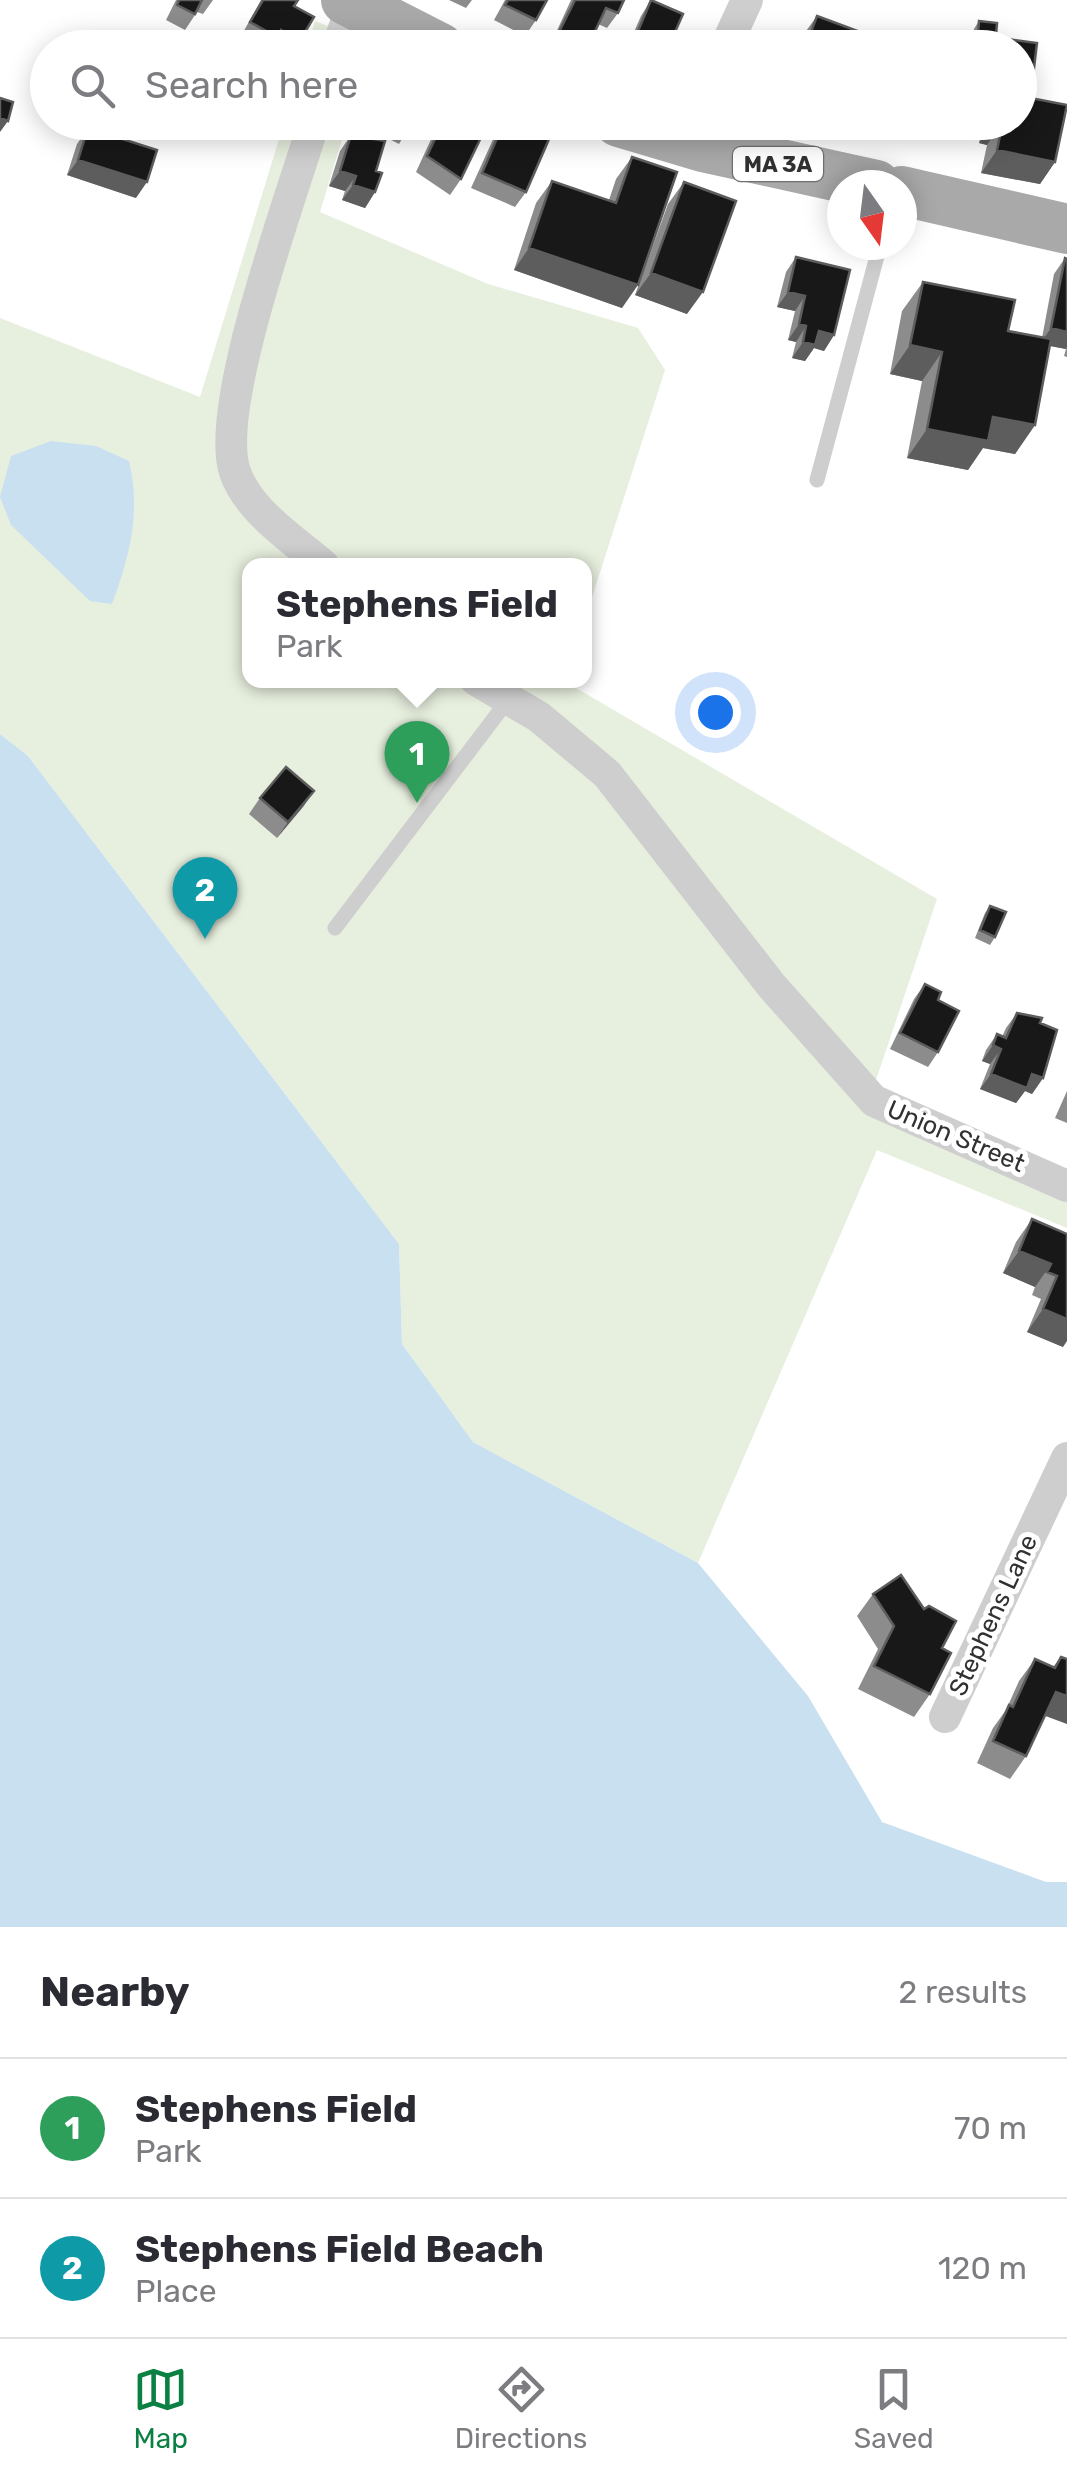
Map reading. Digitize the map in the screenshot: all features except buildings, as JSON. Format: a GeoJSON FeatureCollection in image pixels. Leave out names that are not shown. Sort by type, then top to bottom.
{"type":"FeatureCollection","features":[{"type":"Feature","properties":{"kind":"main road"},"geometry":{"type":"LineString","coordinates":[[345,17],[385,30]]}},
{"type":"Feature","properties":{"kind":"main road","name":"MA 3A"},"geometry":{"type":"LineString","coordinates":[[714,140],[827,171]]}},
{"type":"Feature","properties":{"kind":"main road"},"geometry":{"type":"LineString","coordinates":[[917,194],[1067,229]]}},
{"type":"Feature","properties":{"kind":"street"},"geometry":{"type":"LineString","coordinates":[[733,30],[747,0]]}},
{"type":"Feature","properties":{"kind":"street"},"geometry":{"type":"LineString","coordinates":[[309,140],[241,370],[230,435],[231,455],[244,490],[256,507],[315,558]]}},
{"type":"Feature","properties":{"kind":"street","name":"Union Street"},"geometry":{"type":"LineString","coordinates":[[489,688],[560,732],[607,774],[771,985],[874,1101],[1067,1186]]}},
{"type":"Feature","properties":{"kind":"street","name":"Stephens Lane"},"geometry":{"type":"LineString","coordinates":[[945,1717],[1067,1458]]}},
{"type":"Feature","properties":{"kind":"lane"},"geometry":{"type":"LineString","coordinates":[[817,480],[876,260]]}},
{"type":"Feature","properties":{"kind":"lane"},"geometry":{"type":"LineString","coordinates":[[335,928],[508,700]]}},
{"type":"Feature","properties":{"kind":"green space"},"geometry":{"type":"Polygon","coordinates":[[[315,21],[338,30],[312,30],[315,21]]]}},
{"type":"Feature","properties":{"kind":"green space"},"geometry":{"type":"Polygon","coordinates":[[[279,140],[342,140],[320,212],[488,284],[638,328],[665,370],[592,597],[592,558],[242,558],[242,688],[576,688],[937,899],[875,1083],[1067,1173],[1067,1228],[877,1150],[698,1563],[473,1442],[402,1344],[399,1244],[28,756],[0,734],[0,318],[200,397],[279,140]]]}},
{"type":"Feature","properties":{"kind":"water"},"geometry":{"type":"Polygon","coordinates":[[[51,441],[96,446],[129,461],[134,498],[132,533],[112,604],[90,601],[11,525],[0,497],[11,456],[51,441]]]}},
{"type":"Feature","properties":{"kind":"water"},"geometry":{"type":"Polygon","coordinates":[[[0,734],[28,756],[399,1244],[402,1344],[473,1442],[698,1563],[808,1696],[882,1822],[1046,1882],[1067,1882],[1067,1927],[0,1927],[0,734]]]}},
{"type":"Feature","properties":{"kind":"place","name":"Stephens Field"},"geometry":{"type":"Point","coordinates":[417,803]}},
{"type":"Feature","properties":{"kind":"place","name":"Stephens Field Beach"},"geometry":{"type":"Point","coordinates":[205,939]}}]}
